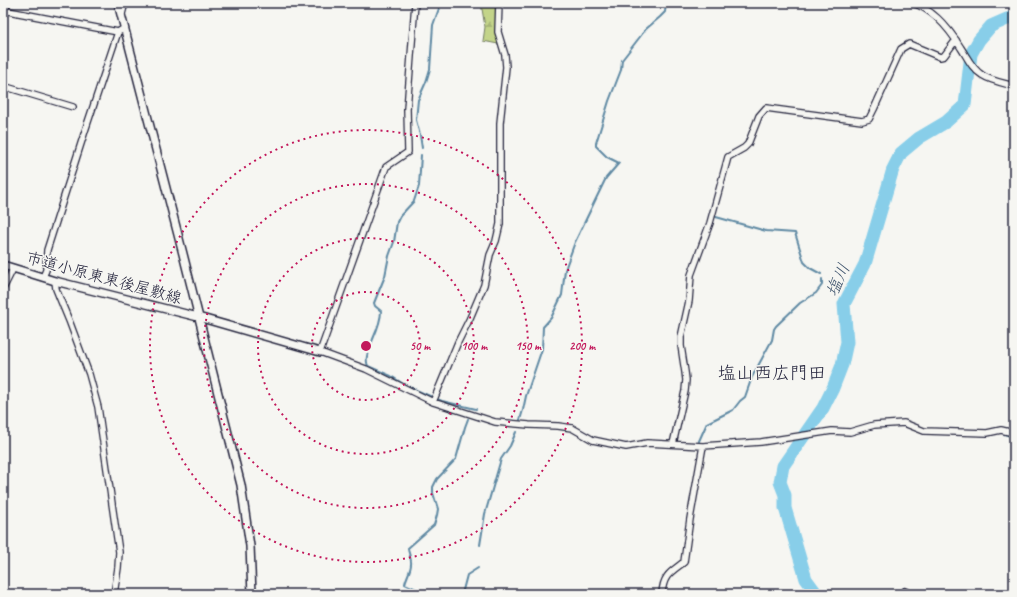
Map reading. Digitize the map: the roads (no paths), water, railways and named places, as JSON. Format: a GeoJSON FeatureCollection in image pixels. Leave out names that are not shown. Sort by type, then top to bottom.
{"type":"FeatureCollection","features":[{"type":"Feature","properties":{"kind":"street"},"geometry":{"type":"LineString","coordinates":[[118,3],[122,14]]}},
{"type":"Feature","properties":{"kind":"street"},"geometry":{"type":"LineString","coordinates":[[125,3],[122,14],[122,30],[241,485],[250,546],[252,594]]}},
{"type":"Feature","properties":{"kind":"street"},"geometry":{"type":"LineString","coordinates":[[415,3],[407,109],[408,152],[386,167],[320,352],[366,369],[433,402],[495,422],[572,428],[592,440],[626,447],[647,443],[703,446],[761,442],[832,431],[850,432],[874,425],[904,423],[924,431],[987,433],[1001,430],[1014,433]]}},
{"type":"Feature","properties":{"kind":"street"},"geometry":{"type":"LineString","coordinates":[[433,402],[484,285],[490,255],[496,241],[500,224],[500,123],[506,67],[505,54],[498,32],[499,3]]}},
{"type":"Feature","properties":{"kind":"street"},"geometry":{"type":"LineString","coordinates":[[912,3],[938,18],[956,40],[974,68],[982,75],[1000,83],[1014,86]]}},
{"type":"Feature","properties":{"kind":"street"},"geometry":{"type":"LineString","coordinates":[[3,10],[97,28],[122,30]]}},
{"type":"Feature","properties":{"kind":"street"},"geometry":{"type":"LineString","coordinates":[[43,277],[46,270],[47,250],[85,131],[122,30]]}},
{"type":"Feature","properties":{"kind":"street"},"geometry":{"type":"LineString","coordinates":[[673,444],[685,385],[686,372],[681,346],[681,337],[689,301],[691,275],[710,223],[728,158],[748,144],[759,116],[766,108],[862,121],[869,119],[901,49],[909,44],[940,57],[944,56],[956,40]]}},
{"type":"Feature","properties":{"kind":"street"},"geometry":{"type":"LineString","coordinates":[[3,86],[73,107]]}},
{"type":"Feature","properties":{"kind":"street","name":"市道小原東東後屋敷線"},"geometry":{"type":"LineString","coordinates":[[3,265],[55,281],[198,317],[320,352]]}},
{"type":"Feature","properties":{"kind":"street"},"geometry":{"type":"LineString","coordinates":[[3,289],[13,268]]}},
{"type":"Feature","properties":{"kind":"street"},"geometry":{"type":"LineString","coordinates":[[55,281],[56,289],[89,374],[98,407],[119,552],[114,594]]}},
{"type":"Feature","properties":{"kind":"street"},"geometry":{"type":"LineString","coordinates":[[662,594],[662,588],[666,576],[684,562],[703,446]]}},
{"type":"Feature","properties":{"kind":"street"},"geometry":{"type":"LineString","coordinates":[[905,591],[911,594]]}},
{"type":"Feature","properties":{"kind":"waterway"},"geometry":{"type":"LineString","coordinates":[[422,148],[416,120],[418,100],[430,69],[433,25],[441,3]]}},
{"type":"Feature","properties":{"kind":"waterway"},"geometry":{"type":"LineString","coordinates":[[520,420],[526,396],[542,349],[543,327],[551,318],[562,295],[565,270],[575,242],[606,178],[619,163],[607,157],[596,146],[596,143],[609,101],[621,70],[622,60],[646,29],[665,12],[666,3]]}},
{"type":"Feature","properties":{"kind":"waterway","name":"塩川"},"geometry":{"type":"LineString","coordinates":[[817,594],[806,579],[785,508],[785,495],[780,482],[783,466],[823,408],[842,365],[847,342],[844,304],[865,264],[893,169],[901,153],[919,138],[946,122],[965,105],[971,54],[979,40],[991,26],[1007,19],[1014,18]]}},
{"type":"Feature","properties":{"kind":"waterway"},"geometry":{"type":"LineString","coordinates":[[421,155],[419,186],[414,201],[400,216],[397,222],[394,242],[389,256],[385,276],[374,303],[375,306],[381,311],[381,314],[368,352],[367,363],[368,366],[432,397],[442,401],[476,409]]}},
{"type":"Feature","properties":{"kind":"waterway"},"geometry":{"type":"LineString","coordinates":[[716,217],[766,231],[795,233],[804,262],[810,268],[821,274]]}},
{"type":"Feature","properties":{"kind":"waterway"},"geometry":{"type":"LineString","coordinates":[[699,441],[707,423],[733,410],[745,397],[752,377],[772,340],[774,329],[800,303],[816,293],[822,285],[822,279]]}},
{"type":"Feature","properties":{"kind":"waterway"},"geometry":{"type":"LineString","coordinates":[[421,594],[418,590],[405,584],[411,564],[408,548],[434,525],[438,509],[433,493],[433,487],[437,479],[456,459],[468,419]]}},
{"type":"Feature","properties":{"kind":"waterway"},"geometry":{"type":"LineString","coordinates":[[480,545],[485,514],[501,459],[510,446],[516,432]]}},
{"type":"Feature","properties":{"kind":"waterway"},"geometry":{"type":"LineString","coordinates":[[1004,434],[1014,437]]}},
{"type":"Feature","properties":{"kind":"waterway"},"geometry":{"type":"LineString","coordinates":[[462,594],[467,575],[478,568]]}},
{"type":"Feature","properties":{"kind":"district","name":"塩山西広門田"},"geometry":{"type":"Point","coordinates":[772,373]}}]}
